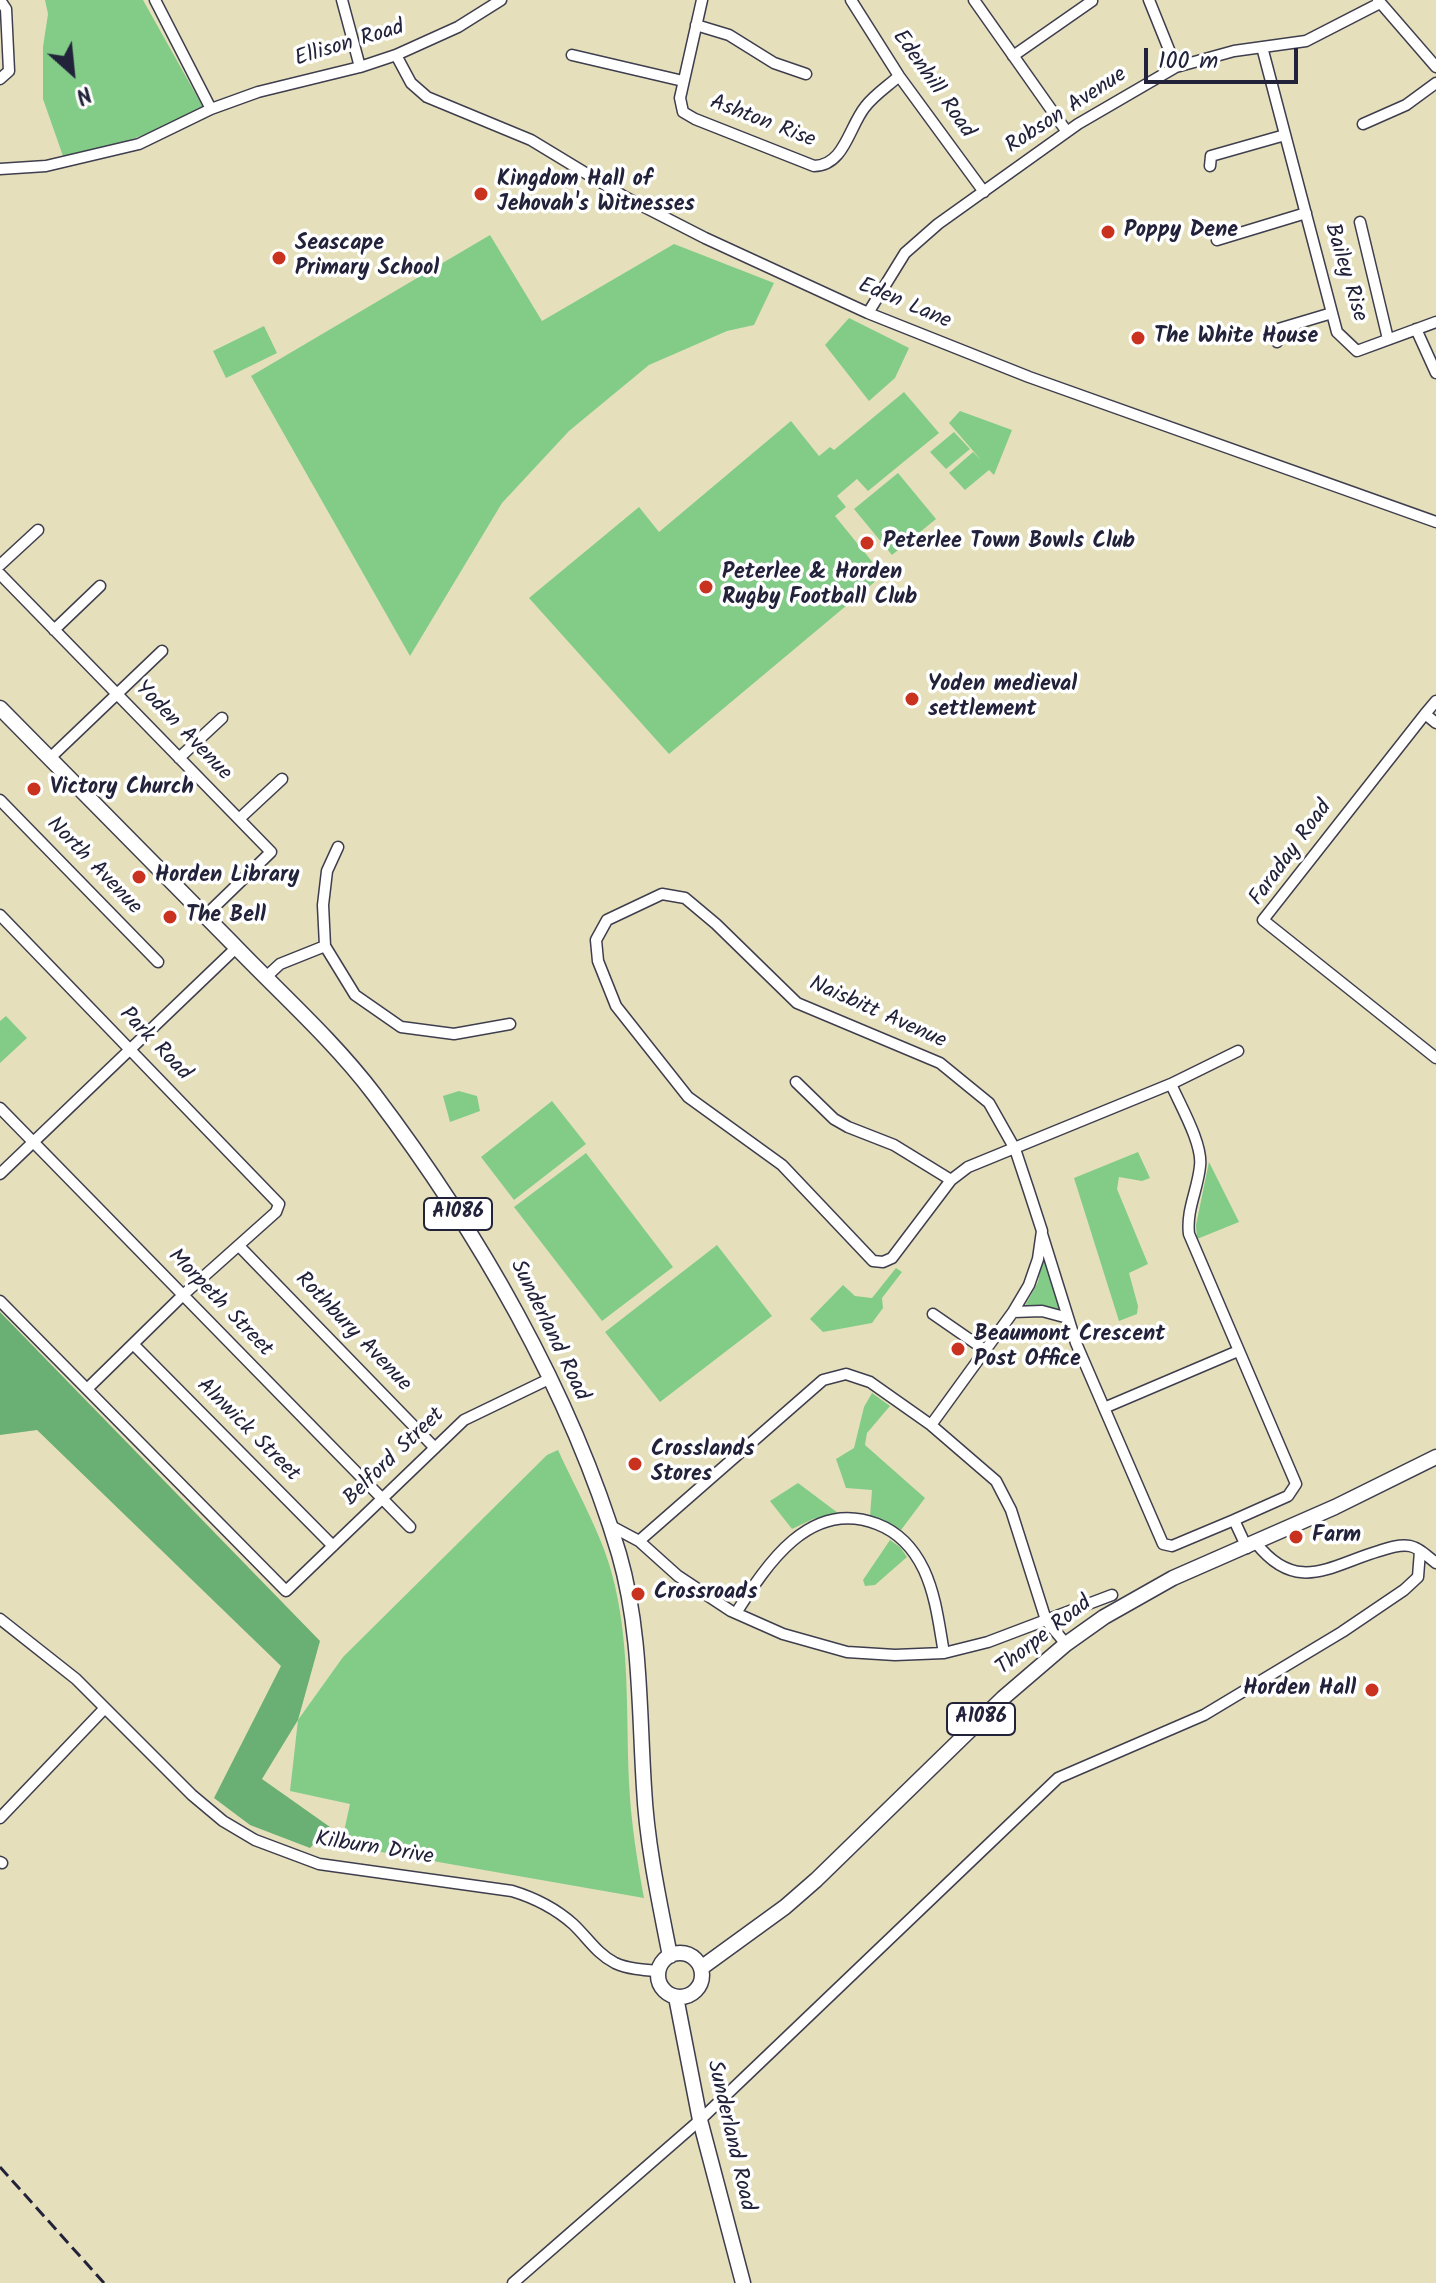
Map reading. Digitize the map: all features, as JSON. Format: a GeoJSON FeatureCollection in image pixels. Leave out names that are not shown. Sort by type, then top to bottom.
{"type":"FeatureCollection","features":[{"type":"Feature","properties":{"kind":"main road","name":"Sunderland Road"},"geometry":{"type":"LineString","coordinates":[[0,708],[266,977],[364,1083],[411,1145],[488,1261],[549,1379],[620,1557],[637,1653],[644,1793],[654,1874],[670,1956]]}},
{"type":"Feature","properties":{"kind":"main road","name":"Thorpe Road"},"geometry":{"type":"LineString","coordinates":[[701,1968],[785,1907],[816,1880],[1003,1698],[1066,1644],[1141,1594],[1436,1457]]}},
{"type":"Feature","properties":{"kind":"main road"},"geometry":{"type":"LineString","coordinates":[[677,1953],[689,1955],[701,1968],[703,1977],[695,1992],[676,1997],[661,1987],[658,1971],[670,1956],[677,1953]]}},
{"type":"Feature","properties":{"kind":"main road","name":"Sunderland Road"},"geometry":{"type":"LineString","coordinates":[[676,1997],[700,2120],[743,2283]]}},
{"type":"Feature","properties":{"kind":"street"},"geometry":{"type":"LineString","coordinates":[[155,0],[208,111]]}},
{"type":"Feature","properties":{"kind":"street"},"geometry":{"type":"LineString","coordinates":[[342,0],[360,67]]}},
{"type":"Feature","properties":{"kind":"street","name":"Ellison Road"},"geometry":{"type":"LineString","coordinates":[[0,169],[46,166],[139,144],[208,111],[258,92],[396,55],[458,27],[501,0]]}},
{"type":"Feature","properties":{"kind":"street","name":"Ashton Rise"},"geometry":{"type":"LineString","coordinates":[[701,0],[680,98],[683,112],[814,166],[826,166],[836,158],[865,107],[899,76]]}},
{"type":"Feature","properties":{"kind":"street","name":"Edenhill Road"},"geometry":{"type":"LineString","coordinates":[[851,0],[899,76],[984,192]]}},
{"type":"Feature","properties":{"kind":"street"},"geometry":{"type":"LineString","coordinates":[[974,0],[1067,132]]}},
{"type":"Feature","properties":{"kind":"street"},"geometry":{"type":"LineString","coordinates":[[1149,0],[1176,67]]}},
{"type":"Feature","properties":{"kind":"street"},"geometry":{"type":"LineString","coordinates":[[1013,56],[1092,1]]}},
{"type":"Feature","properties":{"kind":"street"},"geometry":{"type":"LineString","coordinates":[[1379,2],[1436,67]]}},
{"type":"Feature","properties":{"kind":"street","name":"Robson Avenue"},"geometry":{"type":"LineString","coordinates":[[868,313],[905,253],[938,224],[1067,132],[1176,67],[1234,51],[1306,41],[1379,2]]}},
{"type":"Feature","properties":{"kind":"street"},"geometry":{"type":"LineString","coordinates":[[0,79],[9,71],[2,6]]}},
{"type":"Feature","properties":{"kind":"street"},"geometry":{"type":"LineString","coordinates":[[696,25],[729,35],[774,63],[806,74]]}},
{"type":"Feature","properties":{"kind":"street","name":"Bailey Rise"},"geometry":{"type":"LineString","coordinates":[[1262,47],[1337,332],[1357,351],[1436,322]]}},
{"type":"Feature","properties":{"kind":"street","name":"Eden Lane"},"geometry":{"type":"LineString","coordinates":[[396,55],[411,83],[427,97],[531,140],[625,197],[705,238],[868,313],[1029,377],[1436,522]]}},
{"type":"Feature","properties":{"kind":"street"},"geometry":{"type":"LineString","coordinates":[[572,55],[683,81]]}},
{"type":"Feature","properties":{"kind":"street"},"geometry":{"type":"LineString","coordinates":[[1363,124],[1406,105],[1436,83]]}},
{"type":"Feature","properties":{"kind":"street"},"geometry":{"type":"LineString","coordinates":[[1210,166],[1211,156],[1285,135]]}},
{"type":"Feature","properties":{"kind":"street","name":"Bailey Rise"},"geometry":{"type":"LineString","coordinates":[[1217,240],[1306,213]]}},
{"type":"Feature","properties":{"kind":"street"},"geometry":{"type":"LineString","coordinates":[[1360,222],[1388,339]]}},
{"type":"Feature","properties":{"kind":"street"},"geometry":{"type":"LineString","coordinates":[[1277,342],[1275,330],[1332,313]]}},
{"type":"Feature","properties":{"kind":"street"},"geometry":{"type":"LineString","coordinates":[[1416,329],[1436,373]]}},
{"type":"Feature","properties":{"kind":"street"},"geometry":{"type":"LineString","coordinates":[[0,565],[38,530]]}},
{"type":"Feature","properties":{"kind":"street","name":"Yoden Avenue"},"geometry":{"type":"LineString","coordinates":[[0,574],[271,852],[205,916]]}},
{"type":"Feature","properties":{"kind":"street"},"geometry":{"type":"LineString","coordinates":[[54,630],[100,586]]}},
{"type":"Feature","properties":{"kind":"street"},"geometry":{"type":"LineString","coordinates":[[50,758],[162,651]]}},
{"type":"Feature","properties":{"kind":"street"},"geometry":{"type":"LineString","coordinates":[[1436,701],[1425,714],[1436,723]]}},
{"type":"Feature","properties":{"kind":"street","name":"Faraday Road"},"geometry":{"type":"LineString","coordinates":[[1425,714],[1263,920],[1436,1058]]}},
{"type":"Feature","properties":{"kind":"street"},"geometry":{"type":"LineString","coordinates":[[179,758],[222,718]]}},
{"type":"Feature","properties":{"kind":"street"},"geometry":{"type":"LineString","coordinates":[[239,819],[282,779]]}},
{"type":"Feature","properties":{"kind":"street","name":"North Avenue"},"geometry":{"type":"LineString","coordinates":[[0,800],[158,962]]}},
{"type":"Feature","properties":{"kind":"street"},"geometry":{"type":"LineString","coordinates":[[338,847],[327,871],[323,905],[325,946],[355,995],[401,1027],[454,1034],[510,1024]]}},
{"type":"Feature","properties":{"kind":"street","name":"Naisbitt Avenue"},"geometry":{"type":"LineString","coordinates":[[951,1180],[892,1258],[883,1262],[873,1261],[782,1165],[688,1097],[616,1006],[598,961],[596,940],[607,920],[662,894],[685,898],[797,1003],[940,1063],[989,1103],[1015,1149],[1068,1318],[1163,1544],[1172,1546],[1234,1520]]}},
{"type":"Feature","properties":{"kind":"street","name":"Park Road"},"geometry":{"type":"LineString","coordinates":[[0,915],[279,1204],[276,1212],[240,1247]]}},
{"type":"Feature","properties":{"kind":"street"},"geometry":{"type":"LineString","coordinates":[[266,977],[280,964],[325,946]]}},
{"type":"Feature","properties":{"kind":"street"},"geometry":{"type":"LineString","coordinates":[[0,1174],[236,948]]}},
{"type":"Feature","properties":{"kind":"street"},"geometry":{"type":"LineString","coordinates":[[796,1082],[834,1119],[894,1145],[951,1180],[968,1167],[1171,1084],[1238,1051]]}},
{"type":"Feature","properties":{"kind":"street"},"geometry":{"type":"LineString","coordinates":[[1171,1084],[1200,1150],[1201,1164],[1188,1221],[1189,1234],[1296,1484],[1288,1496],[1234,1520],[1252,1545],[1273,1562],[1311,1573],[1328,1571],[1391,1547],[1409,1546],[1436,1563]]}},
{"type":"Feature","properties":{"kind":"street","name":"Morpeth Street"},"geometry":{"type":"LineString","coordinates":[[0,1108],[410,1527]]}},
{"type":"Feature","properties":{"kind":"street"},"geometry":{"type":"LineString","coordinates":[[931,1425],[1029,1285],[1038,1259],[1042,1231]]}},
{"type":"Feature","properties":{"kind":"street"},"geometry":{"type":"LineString","coordinates":[[0,1301],[87,1389],[183,1295],[240,1247]]}},
{"type":"Feature","properties":{"kind":"street","name":"Rothbury Avenue"},"geometry":{"type":"LineString","coordinates":[[240,1247],[435,1448]]}},
{"type":"Feature","properties":{"kind":"street"},"geometry":{"type":"LineString","coordinates":[[1013,1312],[1042,1311],[1068,1318]]}},
{"type":"Feature","properties":{"kind":"street"},"geometry":{"type":"LineString","coordinates":[[933,1314],[985,1350]]}},
{"type":"Feature","properties":{"kind":"street","name":"Alnwick Street"},"geometry":{"type":"LineString","coordinates":[[133,1344],[333,1546]]}},
{"type":"Feature","properties":{"kind":"street"},"geometry":{"type":"LineString","coordinates":[[1104,1408],[1238,1351]]}},
{"type":"Feature","properties":{"kind":"street"},"geometry":{"type":"LineString","coordinates":[[639,1541],[823,1380],[846,1374],[870,1382],[931,1425],[996,1481],[1011,1510],[1046,1620],[1066,1644]]}},
{"type":"Feature","properties":{"kind":"street","name":"Belford Street"},"geometry":{"type":"LineString","coordinates":[[87,1389],[286,1591],[464,1420],[549,1379]]}},
{"type":"Feature","properties":{"kind":"street"},"geometry":{"type":"LineString","coordinates":[[736,1613],[775,1556],[800,1533],[827,1520],[861,1518],[886,1528],[907,1544],[924,1570],[935,1603],[944,1653]]}},
{"type":"Feature","properties":{"kind":"street","name":"Thorpe Road"},"geometry":{"type":"LineString","coordinates":[[609,1525],[639,1541],[678,1576],[736,1613],[783,1634],[847,1652],[895,1655],[944,1653],[988,1642],[1112,1595]]}},
{"type":"Feature","properties":{"kind":"street"},"geometry":{"type":"LineString","coordinates":[[513,2283],[700,2120],[1058,1778],[1204,1715],[1342,1632],[1418,1577],[1420,1551]]}},
{"type":"Feature","properties":{"kind":"street","name":"Kilburn Drive"},"geometry":{"type":"LineString","coordinates":[[0,1619],[53,1659],[192,1795],[230,1826],[255,1840],[319,1864],[512,1891],[534,1897],[572,1923],[598,1952],[611,1960],[628,1967],[658,1971]]}},
{"type":"Feature","properties":{"kind":"street"},"geometry":{"type":"LineString","coordinates":[[0,1818],[105,1708]]}},
{"type":"Feature","properties":{"kind":"green space"},"geometry":{"type":"Polygon","coordinates":[[[45,0],[143,0],[203,107],[135,138],[63,156],[43,99],[43,47],[48,14],[45,0]]]}},
{"type":"Feature","properties":{"kind":"green space"},"geometry":{"type":"Polygon","coordinates":[[[490,235],[542,321],[674,244],[774,283],[754,325],[727,331],[649,365],[569,431],[502,503],[410,656],[251,376],[490,235]]]}},
{"type":"Feature","properties":{"kind":"green space"},"geometry":{"type":"Polygon","coordinates":[[[849,318],[909,348],[895,378],[869,401],[825,345],[849,318]]]}},
{"type":"Feature","properties":{"kind":"green space"},"geometry":{"type":"Polygon","coordinates":[[[264,326],[277,353],[226,378],[213,351],[264,326]]]}},
{"type":"Feature","properties":{"kind":"green space","name":"Peterlee & Horden Rugby Football Club"},"geometry":{"type":"Polygon","coordinates":[[[904,392],[939,433],[868,491],[857,479],[837,496],[846,507],[835,516],[883,575],[669,754],[529,598],[639,507],[659,532],[791,421],[819,456],[830,447],[834,450],[904,392]]]}},
{"type":"Feature","properties":{"kind":"green space"},"geometry":{"type":"Polygon","coordinates":[[[960,411],[1012,430],[994,475],[989,470],[965,490],[949,473],[973,452],[981,460],[949,423],[960,411]]]}},
{"type":"Feature","properties":{"kind":"green space"},"geometry":{"type":"Polygon","coordinates":[[[954,432],[970,449],[946,469],[930,452],[954,432]]]}},
{"type":"Feature","properties":{"kind":"green space"},"geometry":{"type":"Polygon","coordinates":[[[898,473],[936,519],[892,555],[854,509],[898,473]]]}},
{"type":"Feature","properties":{"kind":"green space"},"geometry":{"type":"Polygon","coordinates":[[[6,1016],[27,1038],[0,1063],[0,1021],[6,1016]]]}},
{"type":"Feature","properties":{"kind":"green space"},"geometry":{"type":"Polygon","coordinates":[[[459,1091],[477,1096],[480,1111],[450,1122],[443,1096],[459,1091]]]}},
{"type":"Feature","properties":{"kind":"green space"},"geometry":{"type":"Polygon","coordinates":[[[552,1101],[586,1144],[514,1200],[481,1157],[552,1101]]]}},
{"type":"Feature","properties":{"kind":"green space"},"geometry":{"type":"Polygon","coordinates":[[[1138,1152],[1150,1178],[1142,1181],[1119,1177],[1117,1189],[1148,1264],[1129,1273],[1138,1306],[1137,1314],[1119,1321],[1074,1178],[1138,1152]]]}},
{"type":"Feature","properties":{"kind":"green space"},"geometry":{"type":"Polygon","coordinates":[[[586,1153],[673,1267],[602,1321],[514,1207],[586,1153]]]}},
{"type":"Feature","properties":{"kind":"green space"},"geometry":{"type":"Polygon","coordinates":[[[1209,1162],[1239,1222],[1197,1239],[1196,1225],[1209,1162]]]}},
{"type":"Feature","properties":{"kind":"green space"},"geometry":{"type":"Polygon","coordinates":[[[717,1245],[772,1316],[660,1402],[605,1332],[717,1245]]]}},
{"type":"Feature","properties":{"kind":"green space"},"geometry":{"type":"Polygon","coordinates":[[[1043,1256],[1059,1309],[1025,1306],[1038,1282],[1043,1256]]]}},
{"type":"Feature","properties":{"kind":"green space"},"geometry":{"type":"Polygon","coordinates":[[[896,1268],[902,1272],[882,1298],[883,1308],[872,1323],[823,1332],[810,1319],[843,1285],[855,1296],[872,1298],[896,1268]]]}},
{"type":"Feature","properties":{"kind":"green space"},"geometry":{"type":"Polygon","coordinates":[[[0,1312],[320,1641],[298,1720],[262,1779],[330,1827],[310,1848],[250,1825],[214,1798],[281,1666],[37,1430],[0,1435],[0,1312]]]}},
{"type":"Feature","properties":{"kind":"green space"},"geometry":{"type":"Polygon","coordinates":[[[872,1393],[890,1406],[867,1433],[865,1445],[925,1498],[901,1530],[870,1516],[872,1490],[846,1488],[836,1459],[854,1448],[864,1407],[872,1393]]]}},
{"type":"Feature","properties":{"kind":"green space"},"geometry":{"type":"Polygon","coordinates":[[[558,1450],[605,1551],[620,1610],[630,1797],[644,1898],[341,1845],[350,1804],[290,1791],[298,1720],[343,1657],[547,1455],[558,1450]]]}},
{"type":"Feature","properties":{"kind":"green space"},"geometry":{"type":"Polygon","coordinates":[[[798,1483],[838,1513],[813,1519],[792,1529],[770,1501],[798,1483]]]}},
{"type":"Feature","properties":{"kind":"green space"},"geometry":{"type":"Polygon","coordinates":[[[890,1540],[907,1557],[875,1585],[865,1586],[863,1580],[890,1540]]]}},
{"type":"Feature","properties":{"kind":"railway"},"geometry":{"type":"LineString","coordinates":[[0,2167],[104,2283]]}},
{"type":"Feature","properties":{"kind":"place","name":"Kingdom Hall of Jehovah's Witnesses"},"geometry":{"type":"Point","coordinates":[481,194]}},
{"type":"Feature","properties":{"kind":"place","name":"Poppy Dene"},"geometry":{"type":"Point","coordinates":[1108,232]}},
{"type":"Feature","properties":{"kind":"place","name":"Seascape Primary School"},"geometry":{"type":"Point","coordinates":[279,258]}},
{"type":"Feature","properties":{"kind":"place","name":"The White House"},"geometry":{"type":"Point","coordinates":[1138,338]}},
{"type":"Feature","properties":{"kind":"place","name":"Peterlee Town Bowls Club"},"geometry":{"type":"Point","coordinates":[867,543]}},
{"type":"Feature","properties":{"kind":"place","name":"Peterlee & Horden Rugby Football Club"},"geometry":{"type":"Point","coordinates":[706,587]}},
{"type":"Feature","properties":{"kind":"place","name":"Yoden medieval settlement"},"geometry":{"type":"Point","coordinates":[912,699]}},
{"type":"Feature","properties":{"kind":"place","name":"Victory Church"},"geometry":{"type":"Point","coordinates":[34,789]}},
{"type":"Feature","properties":{"kind":"place","name":"Horden Library"},"geometry":{"type":"Point","coordinates":[139,877]}},
{"type":"Feature","properties":{"kind":"place","name":"The Bell"},"geometry":{"type":"Point","coordinates":[170,917]}},
{"type":"Feature","properties":{"kind":"place","name":"Beaumont Crescent Post Office"},"geometry":{"type":"Point","coordinates":[958,1349]}},
{"type":"Feature","properties":{"kind":"place","name":"Crosslands Stores"},"geometry":{"type":"Point","coordinates":[635,1464]}},
{"type":"Feature","properties":{"kind":"place","name":"Farm"},"geometry":{"type":"Point","coordinates":[1296,1537]}},
{"type":"Feature","properties":{"kind":"place","name":"Crossroads"},"geometry":{"type":"Point","coordinates":[638,1594]}},
{"type":"Feature","properties":{"kind":"place","name":"Horden Hall"},"geometry":{"type":"Point","coordinates":[1372,1690]}}]}
